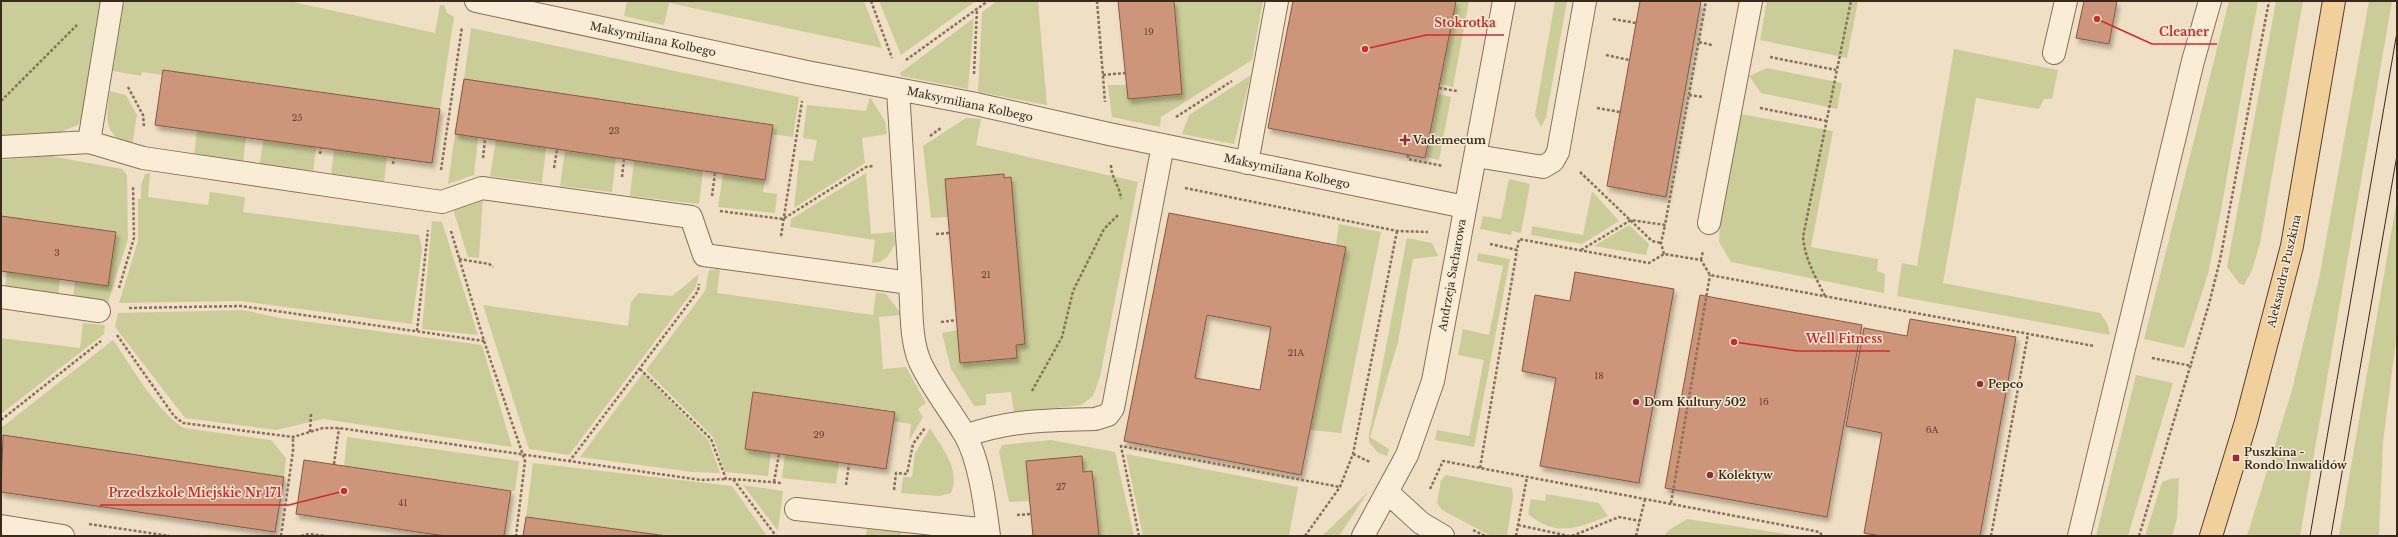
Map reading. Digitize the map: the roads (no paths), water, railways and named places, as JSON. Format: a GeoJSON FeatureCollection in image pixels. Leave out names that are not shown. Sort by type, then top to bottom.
{"type":"FeatureCollection","features":[{"type":"Feature","properties":{"kind":"main road","name":"Aleksandra Puszkina"},"geometry":{"type":"LineString","coordinates":[[2211,536],[2246,422],[2292,246],[2334,1]]}},
{"type":"Feature","properties":{"kind":"street"},"geometry":{"type":"LineString","coordinates":[[89,142],[112,1]]}},
{"type":"Feature","properties":{"kind":"street","name":"Maksymiliana Kolbego"},"geometry":{"type":"LineString","coordinates":[[476,1],[807,72],[971,103],[1109,134],[1465,207]]}},
{"type":"Feature","properties":{"kind":"street"},"geometry":{"type":"LineString","coordinates":[[1247,163],[1277,1]]}},
{"type":"Feature","properties":{"kind":"street","name":"Andrzeja Sacharowa"},"geometry":{"type":"LineString","coordinates":[[1363,536],[1407,455],[1430,389],[1476,156],[1504,1]]}},
{"type":"Feature","properties":{"kind":"street"},"geometry":{"type":"LineString","coordinates":[[1476,156],[1543,167],[1553,161],[1558,152],[1585,1]]}},
{"type":"Feature","properties":{"kind":"street"},"geometry":{"type":"LineString","coordinates":[[1709,223],[1750,1]]}},
{"type":"Feature","properties":{"kind":"street"},"geometry":{"type":"LineString","coordinates":[[2054,53],[2066,1]]}},
{"type":"Feature","properties":{"kind":"street"},"geometry":{"type":"LineString","coordinates":[[2079,536],[2124,352],[2192,60],[2210,1]]}},
{"type":"Feature","properties":{"kind":"street"},"geometry":{"type":"LineString","coordinates":[[796,509],[988,533],[984,494],[966,436],[944,404],[920,362],[916,346],[910,283],[907,91]]}},
{"type":"Feature","properties":{"kind":"street"},"geometry":{"type":"LineString","coordinates":[[1,147],[89,142],[143,158],[435,201],[482,188],[691,217],[704,255],[910,283]]}},
{"type":"Feature","properties":{"kind":"street"},"geometry":{"type":"LineString","coordinates":[[966,436],[988,427],[1008,424],[1095,419],[1108,415],[1113,408],[1163,145]]}},
{"type":"Feature","properties":{"kind":"street"},"geometry":{"type":"LineString","coordinates":[[1,297],[99,311]]}},
{"type":"Feature","properties":{"kind":"street"},"geometry":{"type":"LineString","coordinates":[[1387,492],[1421,523],[1443,536]]}},
{"type":"Feature","properties":{"kind":"street"},"geometry":{"type":"LineString","coordinates":[[1,526],[63,536]]}},
{"type":"Feature","properties":{"kind":"tram line"},"geometry":{"type":"LineString","coordinates":[[2310,536],[2397,32]]}},
{"type":"Feature","properties":{"kind":"tram line"},"geometry":{"type":"LineString","coordinates":[[2331,536],[2397,155]]}},
{"type":"Feature","properties":{"kind":"place","name":"Cleaner"},"geometry":{"type":"Point","coordinates":[2097,19]}},
{"type":"Feature","properties":{"kind":"place","name":"Stokrotka"},"geometry":{"type":"Point","coordinates":[1365,49]}},
{"type":"Feature","properties":{"kind":"place","name":"Vademecum"},"geometry":{"type":"Point","coordinates":[1405,140]}},
{"type":"Feature","properties":{"kind":"place","name":"Well Fitness"},"geometry":{"type":"Point","coordinates":[1734,342]}},
{"type":"Feature","properties":{"kind":"place","name":"Pepco"},"geometry":{"type":"Point","coordinates":[1980,384]}},
{"type":"Feature","properties":{"kind":"place","name":"Dom Kultury 502"},"geometry":{"type":"Point","coordinates":[1636,402]}},
{"type":"Feature","properties":{"kind":"place","name":"Puszkina - Rondo Inwalidów"},"geometry":{"type":"Point","coordinates":[2236,458]}},
{"type":"Feature","properties":{"kind":"place","name":"Kolektyw"},"geometry":{"type":"Point","coordinates":[1710,475]}},
{"type":"Feature","properties":{"kind":"place","name":"Przedszkole Miejskie Nr 171"},"geometry":{"type":"Point","coordinates":[344,491]}}]}
